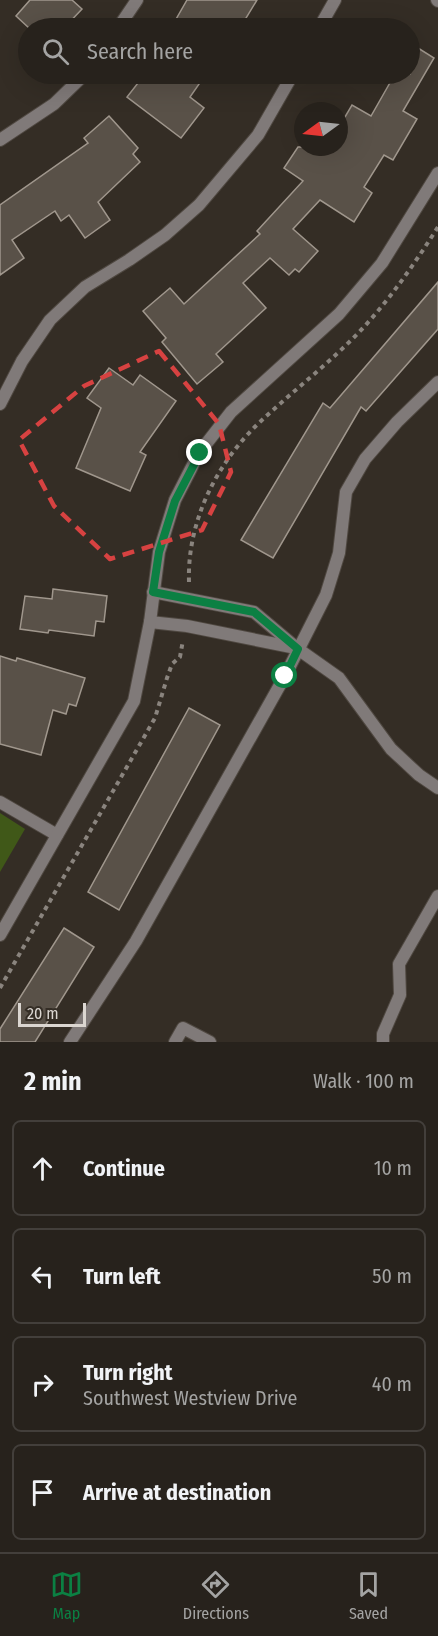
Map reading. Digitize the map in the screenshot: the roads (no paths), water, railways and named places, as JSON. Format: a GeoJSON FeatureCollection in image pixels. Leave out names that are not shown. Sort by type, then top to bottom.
{"type":"FeatureCollection","features":[{"type":"Feature","properties":{"kind":"street"},"geometry":{"type":"LineString","coordinates":[[125,18],[137,0]]}},
{"type":"Feature","properties":{"kind":"street"},"geometry":{"type":"LineString","coordinates":[[325,18],[335,0]]}},
{"type":"Feature","properties":{"kind":"street"},"geometry":{"type":"LineString","coordinates":[[0,140],[54,104],[75,84]]}},
{"type":"Feature","properties":{"kind":"street"},"geometry":{"type":"LineString","coordinates":[[0,404],[22,361],[50,320],[85,287],[165,235],[199,205],[258,135],[287,84]]}},
{"type":"Feature","properties":{"kind":"street"},"geometry":{"type":"LineString","coordinates":[[0,934],[134,701],[150,622],[159,552],[175,501],[200,453],[231,412],[339,314],[382,263],[438,173]]}},
{"type":"Feature","properties":{"kind":"street"},"geometry":{"type":"LineString","coordinates":[[70,1042],[136,940],[260,722],[326,595],[339,554],[346,492],[364,459],[397,422],[438,382]]}},
{"type":"Feature","properties":{"kind":"street"},"geometry":{"type":"LineString","coordinates":[[153,592],[254,612],[298,649],[339,678],[391,749],[419,775],[438,788]]}},
{"type":"Feature","properties":{"kind":"street"},"geometry":{"type":"LineString","coordinates":[[150,622],[187,626],[298,649]]}},
{"type":"Feature","properties":{"kind":"street"},"geometry":{"type":"LineString","coordinates":[[0,802],[57,835]]}},
{"type":"Feature","properties":{"kind":"street"},"geometry":{"type":"LineString","coordinates":[[383,1042],[383,1034],[400,995],[399,964],[438,896]]}},
{"type":"Feature","properties":{"kind":"street"},"geometry":{"type":"LineString","coordinates":[[175,1042],[183,1028],[210,1042]]}}]}
